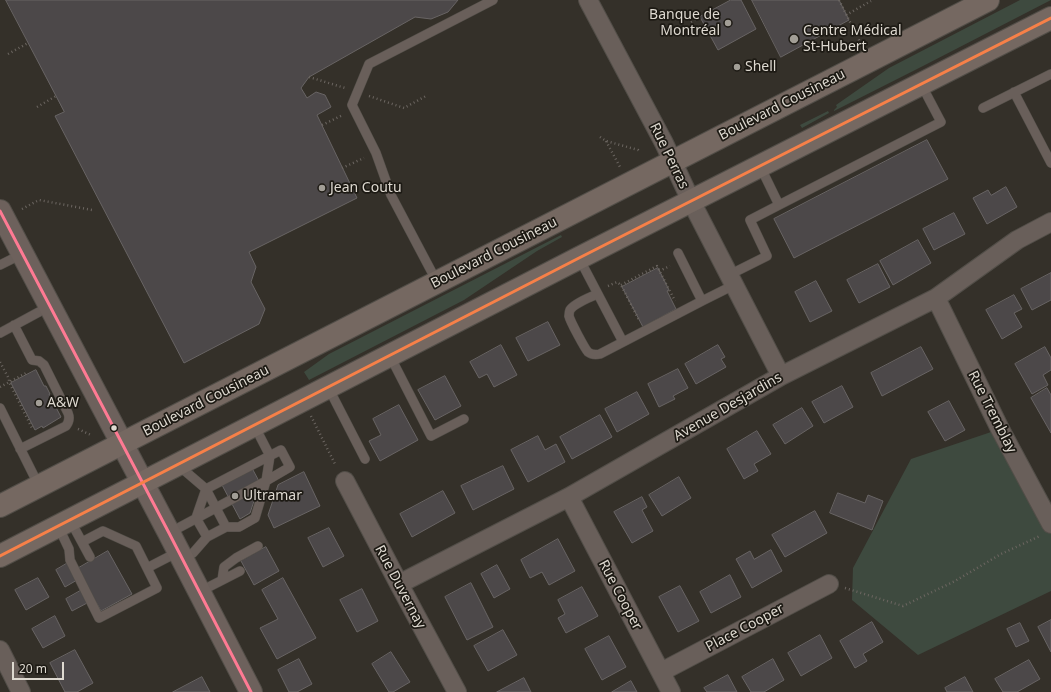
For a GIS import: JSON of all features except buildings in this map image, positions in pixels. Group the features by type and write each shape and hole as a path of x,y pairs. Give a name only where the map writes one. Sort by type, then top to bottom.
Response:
{"main road":[{"name":"Boulevard Cousineau","path":"0,506 988,0"},
{"path":"0,556 1051,18"}],"street":[{"name":"Rue Perras","path":"588,0 673,161 691,201 781,376"},
{"path":"2,215 251,692"},
{"name":"Avenue Desjardins","path":"399,584 569,498 781,376 936,298 1016,240 1051,222"},
{"name":"Rue Tremblay","path":"936,298 1047,529"},
{"name":"Rue Duvernay","path":"340,473 457,692"},
{"name":"Rue Cooper","path":"569,498 671,692"},
{"name":"Place Cooper","path":"661,672 829,584"},
{"path":"0,650 21,692"}],"lane":[{"path":"437,282 391,195 376,153 352,105 369,64 493,0"},
{"path":"983,108 1051,74"},
{"path":"598,294 572,307 569,313 570,319 585,349 590,354 597,355 702,301 767,256 750,220 941,122 921,84"},
{"path":"1014,92 1051,163"},
{"path":"760,166 779,205"},
{"path":"678,253 702,301"},
{"path":"0,265 22,254"},
{"path":"580,258 623,342"},
{"path":"0,333 50,306"},
{"path":"14,325 32,360 39,361 44,365 68,413 69,418 66,426 20,449"},
{"path":"390,356 431,436 464,419"},
{"path":"328,387 365,459"},
{"path":"0,408 39,486"},
{"path":"147,568 193,553 207,537 226,527 239,527 255,518 266,481 270,456 254,425"},
{"path":"169,533 196,518 266,481 290,467 281,450 206,489 196,518 207,537"},
{"path":"177,465 206,489 226,527"},
{"path":"64,523 70,560 99,618 157,588 136,546 104,531 82,542"},
{"path":"64,523 82,542 90,557"},
{"path":"222,580 224,568 236,558 258,546"},
{"path":"199,592 240,571"}],"path":[{"path":"839,0 862,45"},
{"path":"846,15 871,1"},
{"path":"691,22 700,17"},
{"path":"8,54 28,43"},
{"path":"309,78 404,108 426,96"},
{"path":"37,107 56,96"},
{"path":"322,125 354,109"},
{"path":"600,137 606,141 638,150 640,153"},
{"path":"606,141 621,169"},
{"path":"342,168 376,153"},
{"path":"2,215 39,200 92,210"},
{"path":"642,326 621,285 657,266 677,307"},
{"path":"659,271 664,269"},
{"path":"0,362 35,434"},
{"path":"0,387 33,369"},
{"path":"311,415 340,473"},
{"path":"73,427 91,435"},
{"path":"829,584 903,606 955,581 1047,529"}],"green space":[{"path":"1020,0 1051,0 834,111 837,107 836,105 889,68"},
{"path":"828,111 829,113 802,128 800,125"},
{"path":"561,235 562,237 537,251 464,300 309,380 304,372 329,354"},
{"path":"1000,429 1051,524 1051,591 918,655 852,600 853,568 911,459"}],"transit line":[{"path":"0,556 579,258 1051,18"},
{"path":"0,211 251,692"}],"place":[{"name":"Banque de Montréal","path":"728,23"},
{"name":"Centre Médical St-Hubert","path":"794,39"},
{"name":"Shell","path":"737,67"},
{"name":"Jean Coutu","path":"322,188"},
{"name":"A&W","path":"39,403"},
{"name":"Ultramar","path":"235,496"}]}
